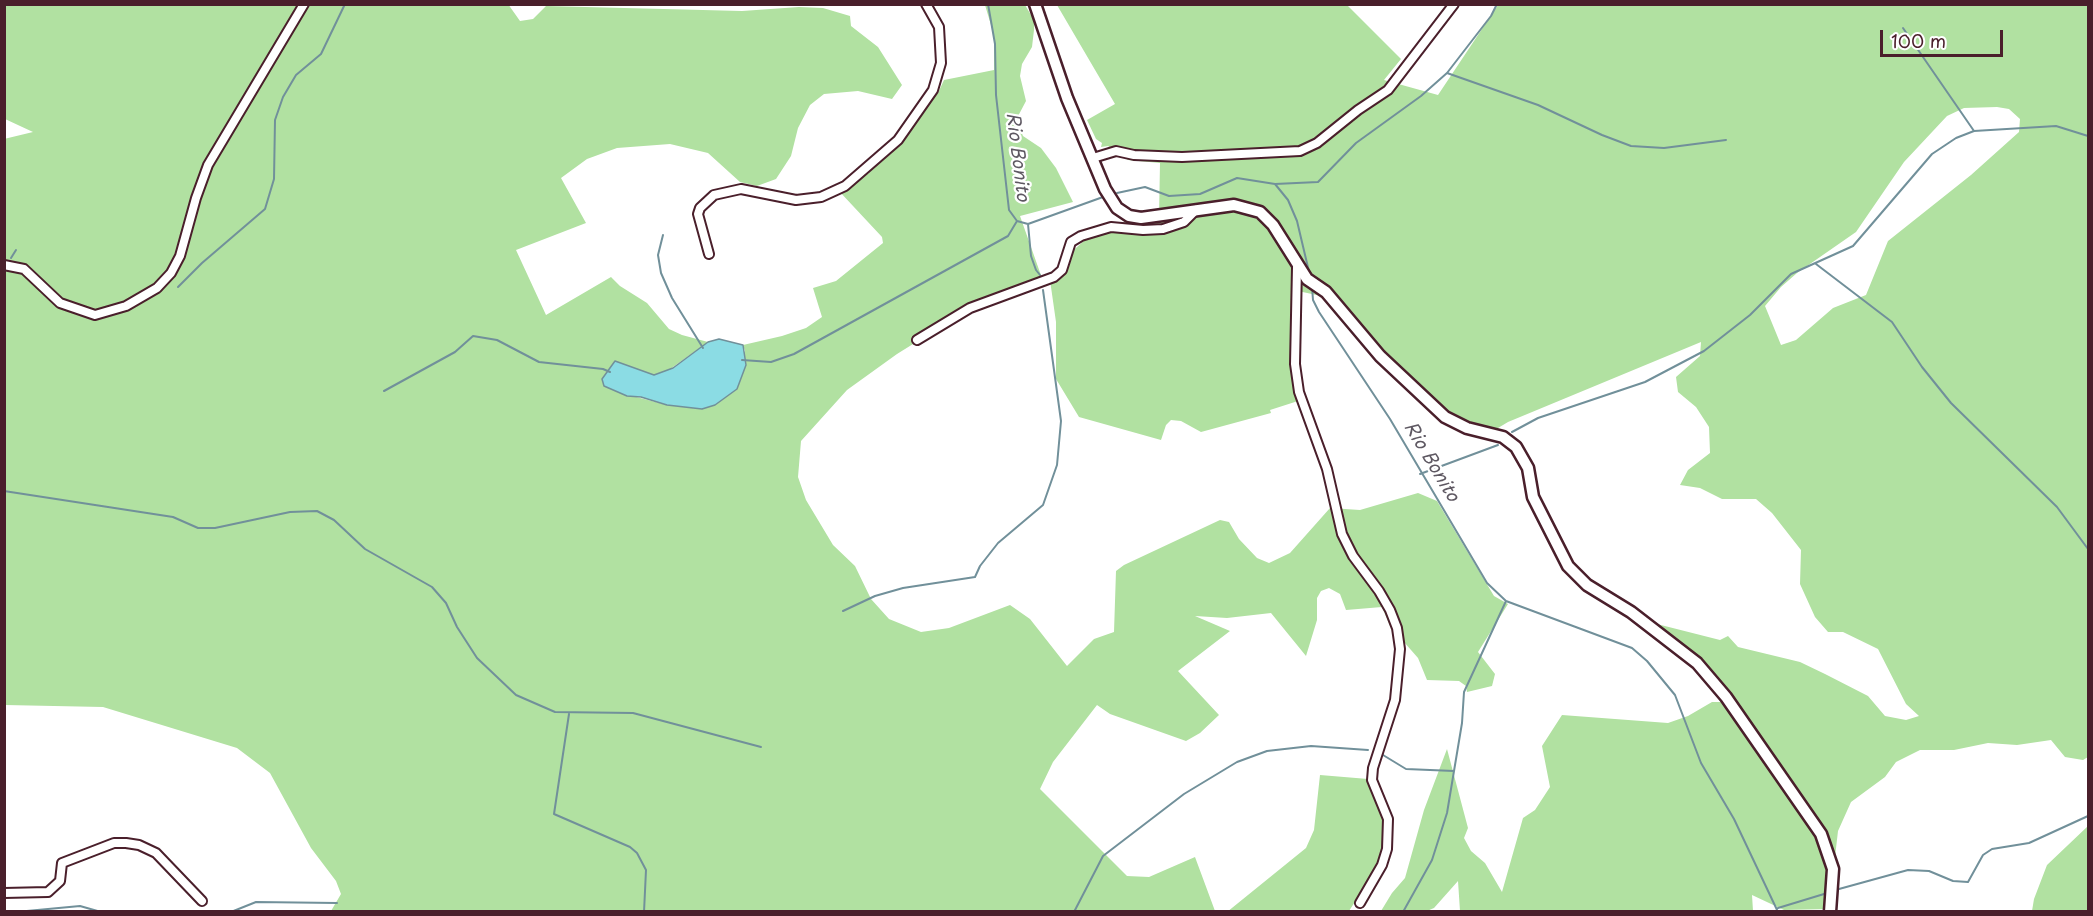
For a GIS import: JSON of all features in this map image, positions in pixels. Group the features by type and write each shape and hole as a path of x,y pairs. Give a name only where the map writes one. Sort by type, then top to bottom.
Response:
{"street":[{"path":"4,265 24,269 60,303 95,315 126,306 157,288 171,273 180,256 208,165 304,4"},
{"path":"709,254 698,214 700,208 714,195 741,189 795,200 821,197 854,180 898,140 926,104 937,80 940,63 939,27 926,4"},
{"path":"1035,4 1067,98 1105,189 1123,213 1141,218 1234,205 1260,212 1273,225 1297,267 1310,281 1326,292 1380,356 1445,417 1467,428 1503,437 1516,447 1528,468 1533,497 1542,517 1576,577 1631,612 1698,663 1726,697 1827,846 1833,869 1830,912"},
{"path":"1093,159 1116,151 1141,156 1182,157 1300,152 1388,90 1454,4"},
{"path":"917,340 970,308 1054,277 1062,270 1071,242 1081,236 1111,227 1163,229 1184,222 1196,210"},
{"path":"1297,267 1295,364 1299,392 1327,469 1342,534 1353,556 1390,610 1397,628 1400,649 1395,700 1372,768 1372,780 1388,819 1387,849 1382,864 1360,903"},
{"path":"4,892 48,892 60,881 62,863 114,843 126,843 139,845 156,853 202,901"}],"green space":[{"path":"508,4 520,21 533,19 546,6 742,11 799,7 823,8 850,16 851,26 878,47 902,85 892,99 858,91 824,94 810,105 798,128 791,156 776,179 757,186 740,182 708,153 670,144 617,148 587,159 561,178 586,223 516,250 546,315 611,277 620,286 647,303 669,329 708,342 666,372 654,375 642,373 628,366 625,394 667,405 702,409 745,351 743,345 806,328 822,317 813,288 836,281 883,243 882,237 839,191 862,174 868,174 938,93 944,80 994,70 994,35 985,5 1025,5 1034,20 1034,30 1032,47 1022,64 1020,76 1026,101 1016,120 1023,136 1041,148 1056,168 1073,202 1020,216 1043,281 942,326 897,354 847,390 801,441 798,477 806,500 833,545 855,566 871,599 889,619 921,632 949,628 1010,605 1030,619 1067,666 1094,639 1114,632 1116,571 1124,565 1220,520 1229,522 1239,539 1257,558 1269,563 1290,553 1330,508 1360,510 1418,493 1437,501 1494,596 1508,604 1478,652 1495,674 1492,686 1467,692 1466,686 1459,681 1427,680 1418,658 1390,626 1382,607 1346,610 1340,594 1329,588 1321,591 1317,598 1317,620 1306,656 1271,613 1227,618 1195,616 1230,631 1178,671 1219,715 1200,733 1186,741 1110,714 1097,705 1053,762 1040,789 1127,876 1149,877 1195,857 1215,911 331,911 341,894 336,881 311,848 270,773 237,748 103,707 5,705 4,139 33,132 5,119 5,5"},
{"path":"1057,5 1347,5 1401,59 1384,80 1438,95 1498,5 2088,5 2088,757 2083,760 2065,757 2051,740 2017,745 1988,743 1954,750 1920,750 1896,762 1885,777 1851,802 1838,831 1829,909 1784,910 1752,895 1753,911 1460,911 1458,881 1434,908 1427,911 1381,911 1405,878 1424,810 1447,749 1468,828 1464,838 1471,851 1485,863 1502,892 1523,818 1535,810 1550,787 1542,746 1562,715 1668,723 1688,716 1712,702 1723,702 1713,682 1653,623 1720,640 1728,636 1738,647 1800,662 1825,674 1868,696 1885,716 1906,720 1919,716 1906,704 1878,649 1843,632 1828,632 1815,617 1800,584 1801,550 1772,513 1756,499 1722,499 1700,488 1680,485 1688,470 1710,453 1709,427 1696,407 1678,392 1676,377 1700,356 1701,342 1508,422 1493,431 1453,419 1352,329 1321,296 1298,291 1294,360 1298,401 1270,410 1271,413 1201,432 1181,421 1171,420 1166,425 1161,440 1079,417 1056,379 1056,322 1050,280 1067,256 1095,231 1110,224 1159,218 1160,163 1128,160 1108,146 1101,147 1102,143 1096,139 1087,120 1115,104","holes":["1964,108 2009,109 2020,119 2019,132 1971,175 1888,241 1866,295 1833,308 1796,340 1781,345 1765,306 1781,287 1797,273 1856,232 1904,162 1947,116"]},
{"path":"1320,775 1368,779 1392,825 1391,835 1377,868 1349,911 1227,912 1306,848 1314,830"},
{"path":"2088,826 2088,911 2032,911 2034,899 2047,865"}],"water":[{"path":"719,339 743,345 746,365 737,389 715,405 702,409 667,405 641,397 627,396 604,386 602,379 615,361 654,375 673,368 708,342"}],"waterway":[{"path":"178,287 202,263 265,209 274,179 275,120 283,97 296,75 321,54 345,4"},
{"name":"Rio Bonito","path":"988,4 995,44 996,95 1009,210 1017,221 1028,224 1103,197"},
{"path":"1117,193 1145,187 1169,196 1200,194 1237,178 1275,184 1318,182 1356,143 1421,96 1447,73 1491,16 1497,4"},
{"path":"1903,28 1974,131"},
{"path":"1447,73 1538,105 1631,146 1664,148 1726,140"},
{"path":"1512,432 1538,418 1645,382 1704,351 1750,315 1791,274 1853,246 1932,154 1956,138 1974,131 2056,126 2088,136"},
{"name":"Rio Bonito","path":"1275,184 1288,200 1297,221 1310,276"},
{"path":"742,360 771,362 794,354 1008,236 1017,221"},
{"path":"1028,224 1031,256 1040,275"},
{"path":"663,235 658,255 661,273 672,298 703,348"},
{"path":"11,258 16,250"},
{"path":"1816,264 1892,322 1922,367 1951,403 2057,507 2088,549"},
{"path":"1312,287 1313,300 1319,312 1390,419 1487,583 1506,601 1632,648 1647,661 1675,695 1701,763 1734,819 1778,912"},
{"path":"843,611 875,596 903,588 975,577 980,566 998,543 1043,505 1057,465 1061,421 1043,290"},
{"path":"384,391 455,352 473,336 497,340 539,362 603,369 610,372"},
{"path":"1420,474 1498,445"},
{"path":"4,491 173,517 198,528 215,528 290,512 317,511 334,520 365,549 432,587 446,603 457,627 477,658 516,695 555,712 633,713 761,747"},
{"name":"Rio Bonito","path":"1403,912 1432,860 1447,813 1462,723 1464,692 1506,601"},
{"path":"569,714 554,814 630,847 637,853 646,870 644,912"},
{"path":"1074,912 1103,856 1184,794 1237,762 1267,751 1311,746 1368,750"},
{"path":"1383,755 1406,769 1454,771"},
{"path":"1839,889 1908,870 1929,871 1953,881 1968,882 1983,855 1992,849 2029,843 2088,816"},
{"path":"1778,908 1824,894"},
{"path":"231,912 256,902 337,903"},
{"path":"16,912 80,906 101,912"}]}
